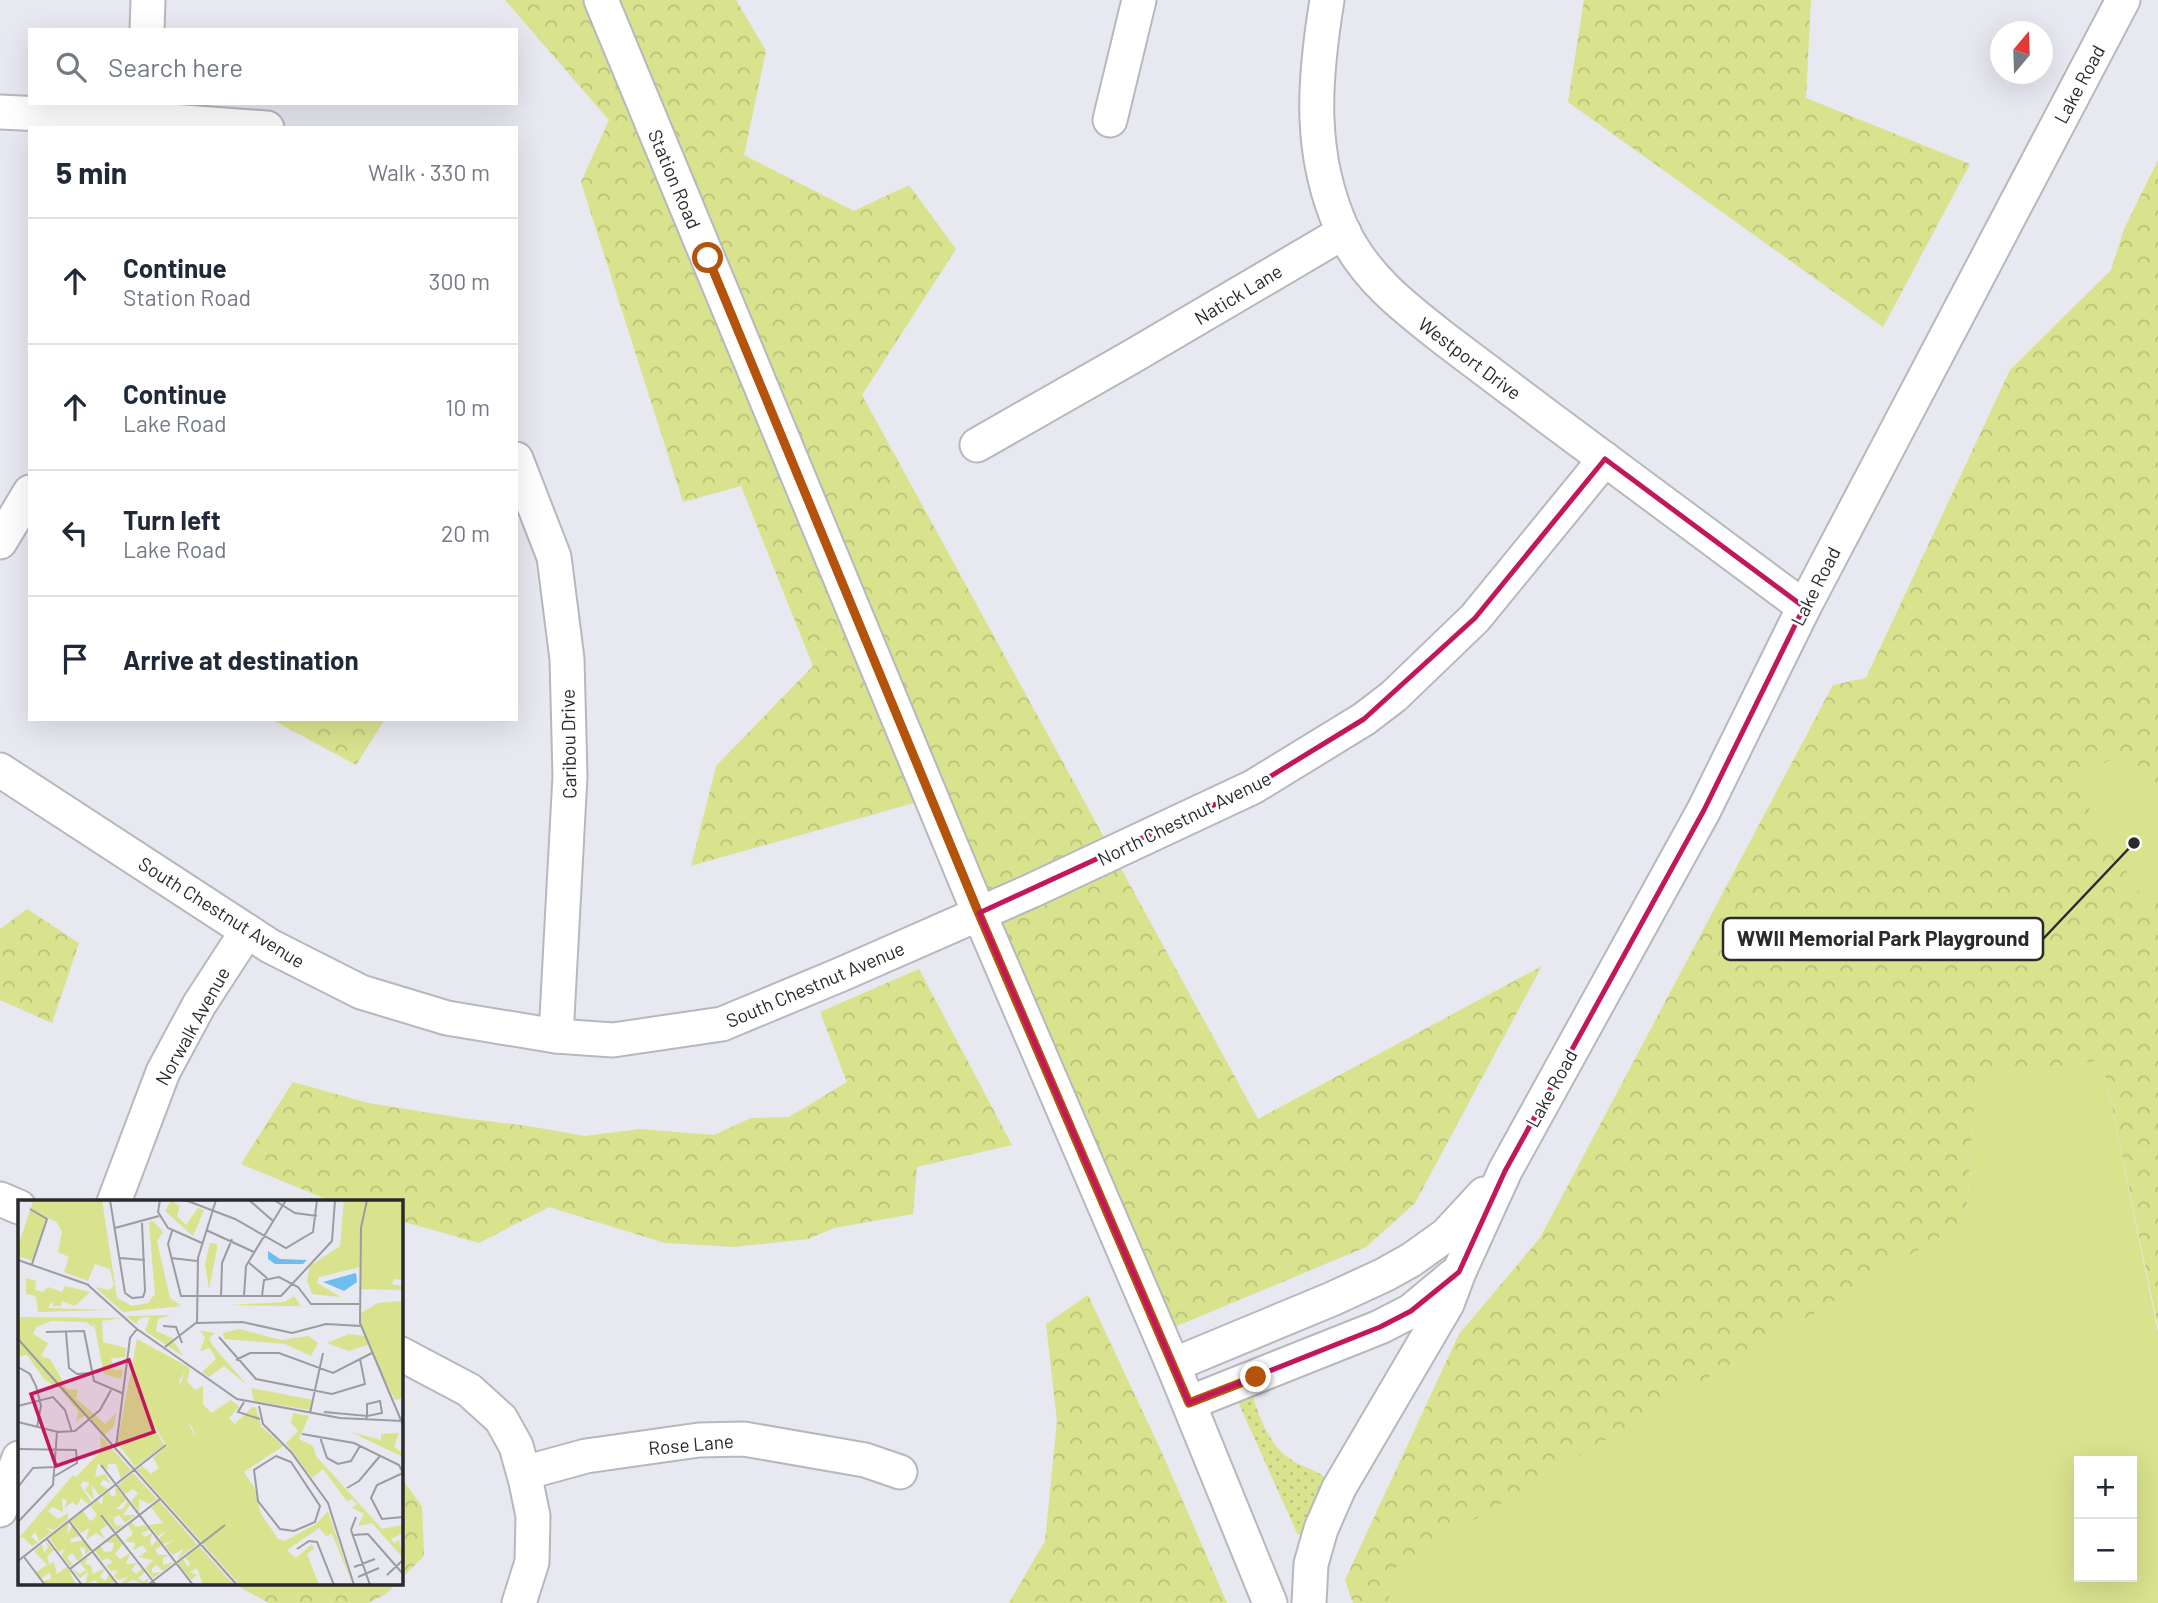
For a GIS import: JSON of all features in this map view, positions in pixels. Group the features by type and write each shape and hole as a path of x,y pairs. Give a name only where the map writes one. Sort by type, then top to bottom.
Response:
{"street":[{"path":"146,28 148,0"},
{"name":"Station Road","path":"601,0 979,914 1173,1365"},
{"path":"1110,120 1139,0"},
{"name":"Lake Road","path":"1189,1403 1380,1327 1410,1311 1459,1272 1505,1171 1704,810 1804,607 2123,0"},
{"name":"Westport Drive","path":"1320,1 1316,111 1326,188 1343,232 1366,268 1393,298 1804,607"},
{"path":"0,112 143,117 244,126"},
{"name":"Natick Lane","path":"977,444 1343,232"},
{"name":"North Chestnut Avenue","path":"979,914 1253,787 1364,719 1394,696 1475,618 1605,459"},
{"name":"Caribou Drive","path":"518,464 554,557 567,659 570,776 556,1036"},
{"path":"0,542 28,495"},
{"name":"South Chestnut Avenue","path":"0,770 247,931 278,950 361,992 447,1018 556,1036 612,1040 722,1024 979,914"},
{"name":"Norwalk Avenue","path":"115,1200 163,1072 199,1005 247,931"},
{"name":"Lake Road","path":"1173,1365 1332,1299 1411,1260 1446,1235 1505,1171"},
{"path":"0,1199 18,1207"},
{"path":"1308,1603 1311,1564 1321,1529 1339,1488 1447,1304 1459,1272"},
{"path":"402,1355 469,1390 501,1419 516,1446 533,1516 532,1562 519,1603"},
{"path":"1173,1365 1270,1603"},
{"name":"Rose Lane","path":"524,1474 586,1456 699,1440 744,1439 865,1460 900,1472"},
{"path":"0,1510 18,1461"}],"highlighted area":[{"path":"1605,459 1804,607 1704,810 1505,1171 1459,1272 1411,1311 1380,1327 1189,1403 979,913 1253,787 1364,719 1475,618"}],"green space":[{"path":"505,0 736,0 766,51 744,155 854,211 909,185 956,249 862,395 1258,1119 1542,966 1415,1203 1366,1247 1158,1334 928,799 691,866 716,766 813,666 741,486 683,502 581,182 609,120"},
{"path":"1584,0 1811,0 1806,98 1970,164 1883,327 1568,102"},
{"path":"2158,160 2158,1327 2102,1060 1976,1080 1966,1221 1386,1574 1390,1603 1353,1603 1345,1580 1459,1334 1540,1238 1833,685 1866,678 2010,370 2111,270 2124,229"},
{"path":"275,721 384,721 356,765"},
{"path":"2129,750 2158,796 2158,890 2143,899 2072,780"},
{"path":"27,909 79,943 52,1023 0,1000 0,929"},
{"path":"919,969 1012,1145 917,1167 913,1214 834,1228 808,1239 734,1247 665,1243 549,1207 479,1243 402,1221 402,1200 328,1200 241,1164 293,1082 368,1103 585,1136 640,1129 714,1135 751,1118 789,1117 847,1082 820,1012"},
{"path":"2102,1060 2158,1332 2158,1603 1390,1603 1385,1574 1966,1221 1976,1080"},
{"path":"1088,1295 1163,1455 1227,1603 1009,1603 1045,1541 1057,1421 1046,1324"},
{"path":"1252,1394 1262,1422 1278,1448 1293,1461 1327,1480 1313,1505 1302,1534 1297,1533 1239,1404 1239,1400"},
{"path":"402,1478 422,1507 424,1556 402,1578"},
{"path":"238,1586 394,1586 386,1594 368,1603 269,1603"}],"place":[{"name":"WWII Memorial Park Playground","path":"2134,843"}],"route":[{"path":"708,258 979,914 1189,1403 1256,1377"}]}
